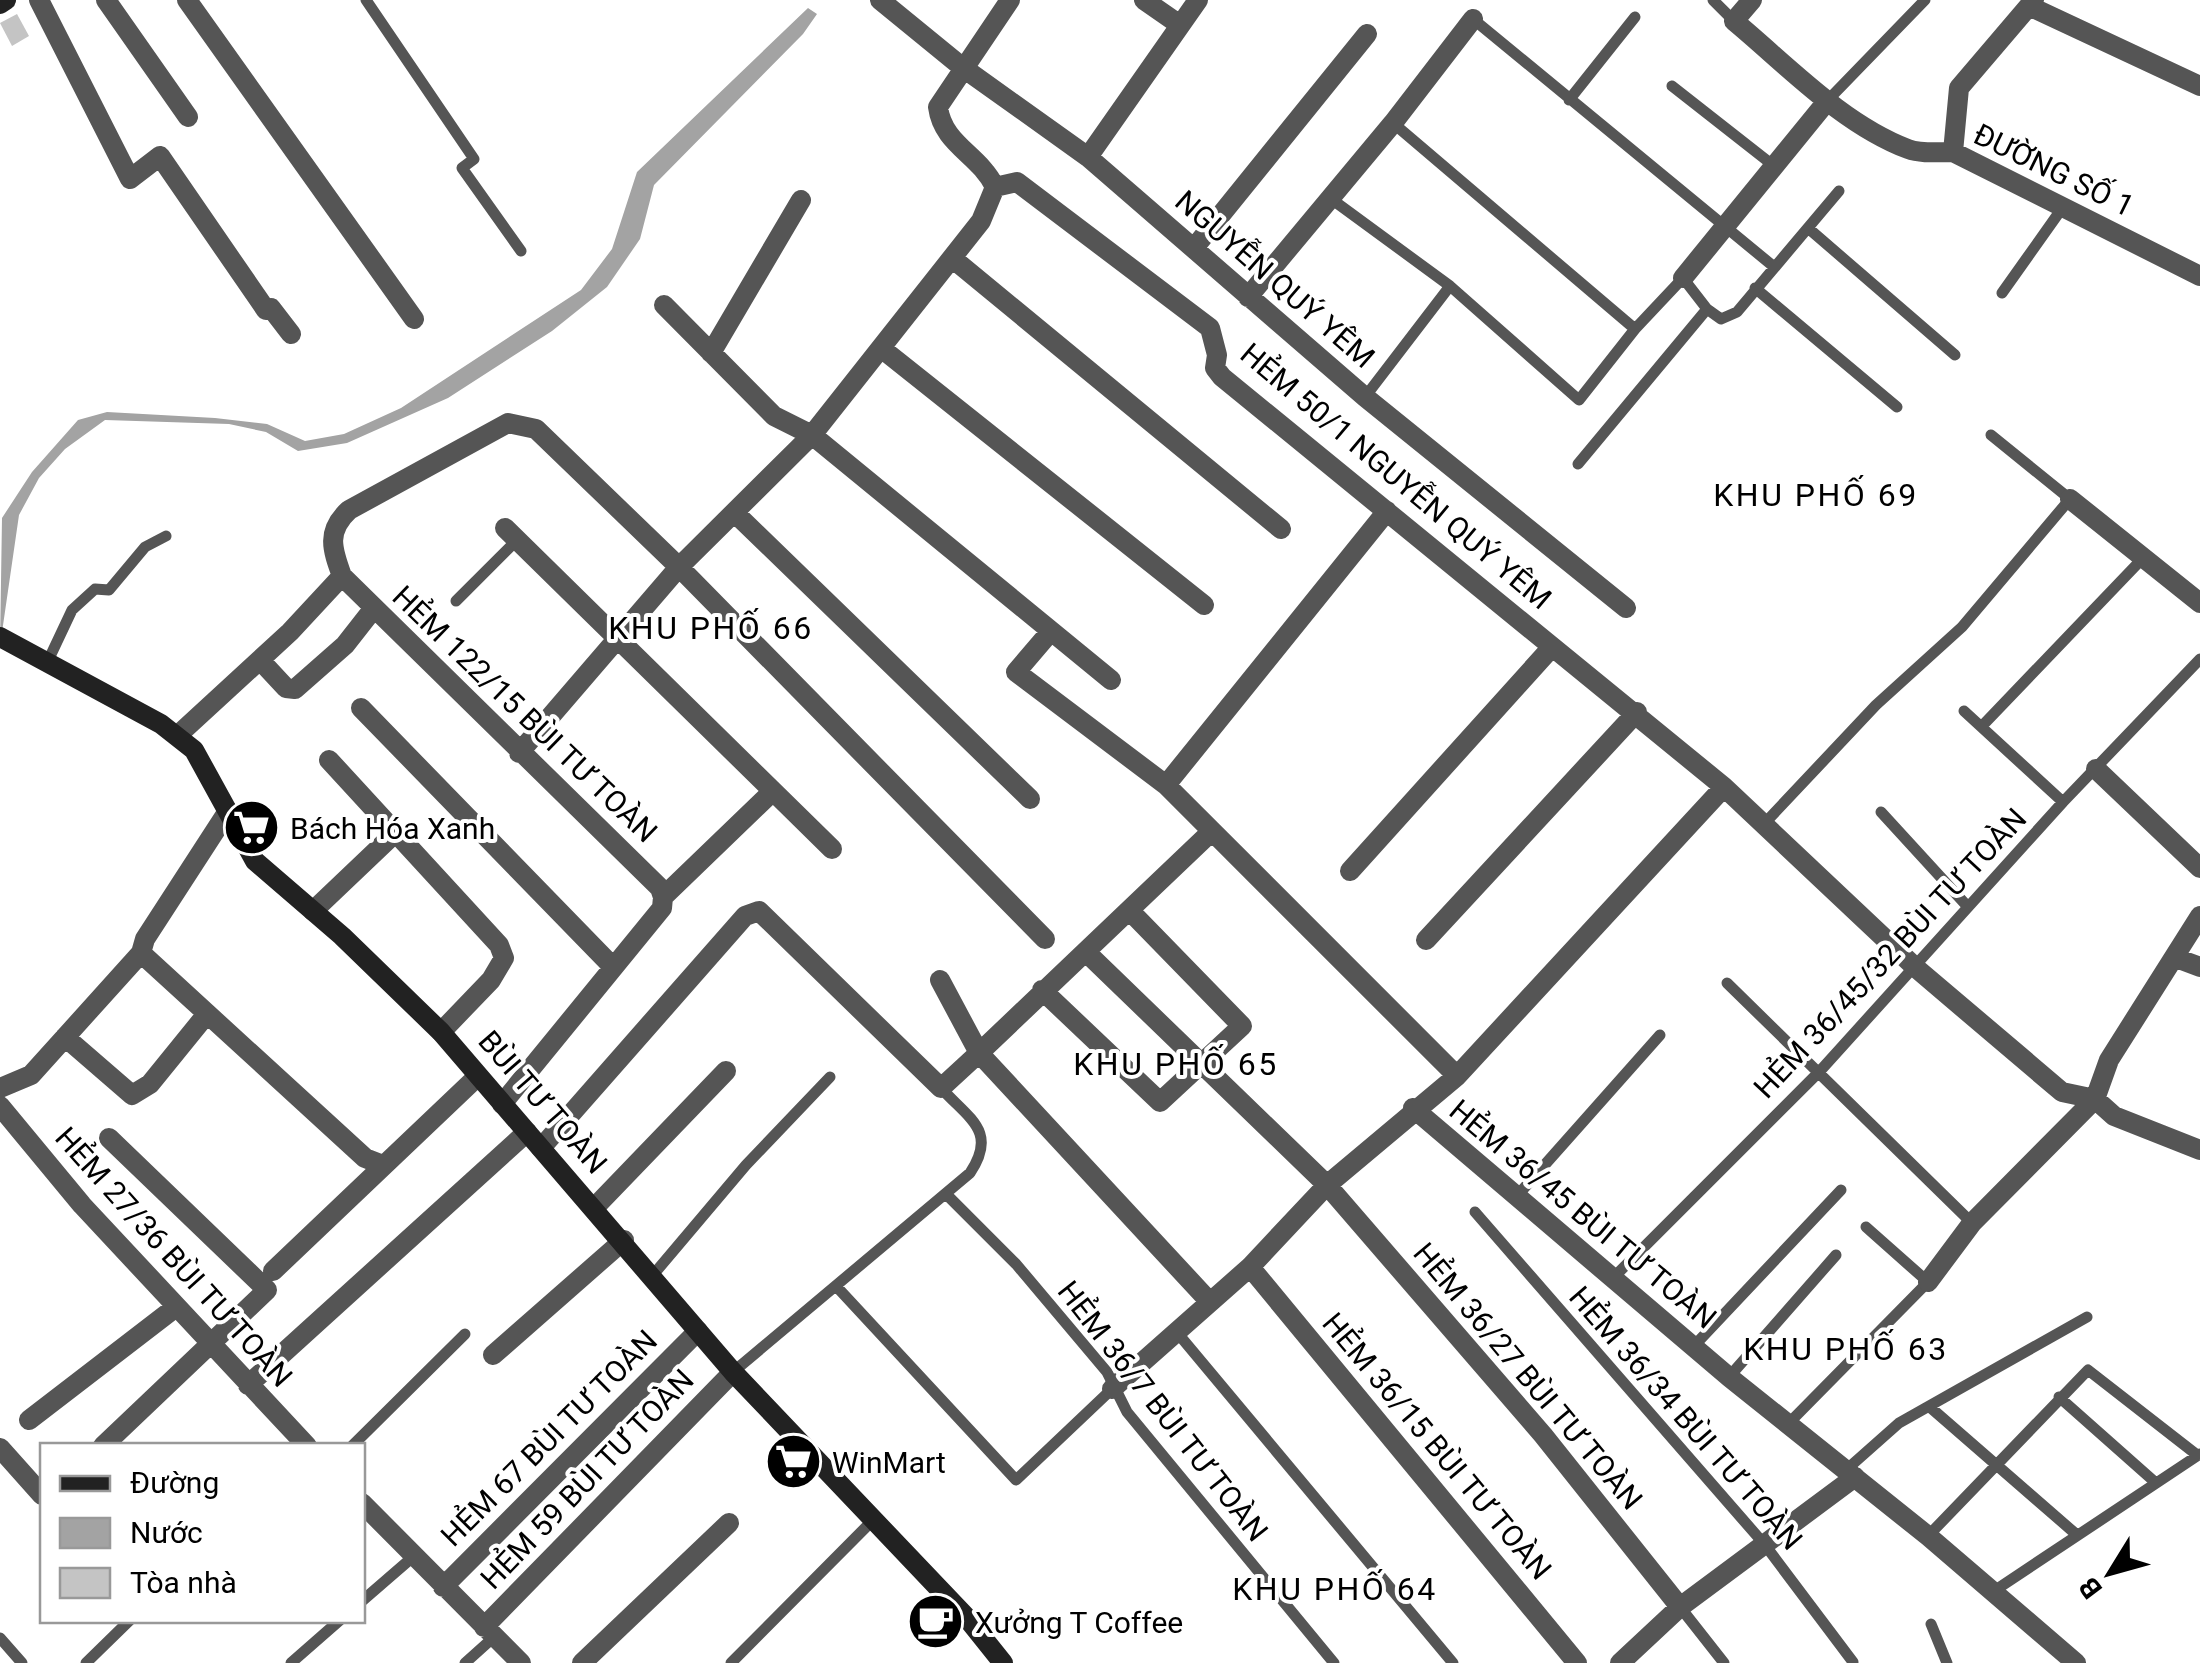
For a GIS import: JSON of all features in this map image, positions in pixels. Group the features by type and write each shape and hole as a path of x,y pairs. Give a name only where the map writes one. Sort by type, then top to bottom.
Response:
{"street":[{"path":"39,0 130,180 160,156 266,310 271,308 291,334"},
{"path":"106,0 188,116"},
{"path":"187,0 414,319"},
{"name":"NGUYỄN QUÝ YÊM","path":"880,0 962,68 1088,158 1365,396 1626,608"},
{"path":"520,753 679,567 812,435 990,207 995,188 986,170 941,128 938,106 1010,0"},
{"path":"1144,0 1180,26"},
{"path":"1088,158 1198,0"},
{"path":"1734,20 1752,0"},
{"path":"1954,152 1959,88 2032,3 2200,86"},
{"path":"1248,297 1393,124 1472,19"},
{"name":"ĐƯỜNG SỐ 1","path":"1734,20 1828,100 1878,135 1912,150 1954,152 2200,276"},
{"path":"1194,248 1367,34"},
{"path":"1683,278 1828,100"},
{"name":"HẺM 50/1 NGUYỄN QUÝ YÊM","path":"995,188 1017,182 1210,328 1217,354 1214,368 1222,377 1724,786 1916,968 2062,1092 2095,1099 2114,1116 2200,1150"},
{"path":"711,353 801,200"},
{"path":"952,258 1281,529"},
{"path":"664,306 774,416 812,435 1111,680"},
{"path":"881,348 1204,605"},
{"path":"178,735 260,660 342,576 331,538 336,522 349,510 508,423 525,424 536,429 679,567 1045,939"},
{"path":"2070,499 2200,603"},
{"path":"1166,786 1387,511"},
{"path":"735,513 1030,799"},
{"path":"511,534 832,849"},
{"name":"HẺM 122/15 BÙI TƯ TOÀN","path":"342,576 660,888 662,897"},
{"path":"260,660 286,688 295,689 345,644 374,608"},
{"path":"1051,630 1016,672 1166,786 1456,1076"},
{"name":"BÙI TƯ TOÀN","path":"0,637 178,735 208,768 255,861 440,1032 624,1240 734,1372 967,1618 1003,1663"},
{"path":"1350,870 1552,647"},
{"path":"361,708 614,967"},
{"path":"1426,940 1637,712"},
{"path":"329,760 499,946 504,958 499,969 440,1032"},
{"path":"2096,769 2200,868"},
{"path":"1112,1389 1250,1268 1327,1185 1456,1076 1724,786"},
{"path":"502,1104 662,908 662,897 773,791"},
{"path":"0,1088 31,1076 141,953 151,929 228,811"},
{"path":"313,911 396,832"},
{"path":"248,1385 534,1140 745,916 758,911 941,1088 1212,832"},
{"path":"1042,990 1160,1102 1242,1026 1130,911"},
{"path":"1928,1282 1972,1223 2095,1099 2108,1060 2200,916"},
{"path":"141,953 365,1158 384,1165"},
{"name":"HẺM 36/27 BÙI TƯ TOÀN","path":"1087,953 1327,1185 1543,1435 1680,1607"},
{"path":"2176,958 2200,967"},
{"path":"940,980 979,1053 1208,1301"},
{"path":"65,1038 132,1094 150,1084 206,1014"},
{"path":"596,1208 726,1071"},
{"path":"273,1270 478,1076"},
{"name":"HẺM 27/36 BÙI TƯ TOÀN","path":"0,1106 82,1205 304,1443"},
{"name":"HẺM 36/45 BÙI TƯ TOÀN","path":"1414,1108 1693,1347 1928,1536 2076,1663"},
{"path":"107,1443 267,1290 109,1138"},
{"path":"494,1355 624,1240"},
{"name":"HẺM 36/15 BÙI TƯ TOÀN","path":"1250,1268 1577,1663"},
{"path":"29,1420 176,1307"},
{"name":"HẺM 67 BÙI TƯ TOÀN","path":"443,1586 698,1331"},
{"name":"HẺM 59 BÙI TƯ TOÀN","path":"489,1632 734,1372"},
{"path":"0,1448 40,1493"},
{"path":"1620,1663 1680,1607 1765,1545 1850,1474"},
{"path":"365,1506 521,1663"},
{"path":"582,1663 729,1523"}],"lane":[{"path":"366,0 474,158 462,168 520,251"},
{"path":"1714,0 1734,20"},
{"path":"1828,100 1925,0"},
{"path":"1569,100 1635,17"},
{"path":"1472,19 1773,266"},
{"path":"1672,86 1774,166"},
{"path":"1393,124 1635,329"},
{"path":"1330,198 1450,286 1579,400 1635,329 1683,278 1707,309 1721,319 1737,312 1840,191"},
{"path":"2002,293 2063,207"},
{"path":"1808,228 1954,355"},
{"path":"1365,396 1450,286"},
{"path":"1755,288 1897,406"},
{"path":"1578,464 1707,309"},
{"path":"1763,824 1876,704 1962,627 2070,499 1991,435"},
{"path":"456,601 511,534"},
{"path":"42,661 72,610 95,589 109,590 145,547 166,536"},
{"path":"1983,725 2143,558"},
{"name":"HẺM 36/45/32 BÙI TƯ TOÀN","path":"1613,1278 1820,1072 2062,802 2200,659"},
{"path":"1964,710 2062,802"},
{"path":"1880,812 1968,907"},
{"path":"1727,983 1972,1223"},
{"path":"1517,1196 1660,1035"},
{"path":"654,1276 746,1165 830,1077"},
{"path":"734,1372 970,1173 984,1144 981,1132 941,1088"},
{"path":"1693,1347 1841,1190"},
{"name":"HẺM 36/7 BÙI TƯ TOÀN","path":"947,1195 1016,1264 1107,1372 1112,1389 1263,1581 1334,1663"},
{"name":"HẺM 36/34 BÙI TƯ TOÀN","path":"1475,1212 1765,1545 1854,1662"},
{"path":"1788,1424 1928,1282 1866,1226"},
{"path":"1729,1377 1836,1255"},
{"path":"836,1286 1016,1480 1112,1389"},
{"path":"1850,1474 1899,1423 2087,1316"},
{"path":"1175,1330 1454,1663"},
{"path":"355,1443 465,1334"},
{"path":"1928,1536 2088,1370 2199,1454 1994,1591"},
{"path":"2059,1398 2156,1483"},
{"path":"1931,1408 2077,1536"},
{"path":"731,1663 872,1521"},
{"path":"365,1598 414,1556"},
{"path":"1680,1607 1724,1663"},
{"path":"86,1663 127,1623"},
{"path":"291,1663 337,1623"},
{"path":"1931,1624 1948,1663"},
{"path":"465,1663 489,1632"},
{"path":"0,1638 22,1663"}],"water":[{"path":"808,8 817,14 803,34 654,185 640,239 607,287 552,331 448,398 347,443 298,451 266,432 229,424 105,420 65,449 39,478 19,515 0,646 2,518 32,472 78,420 107,412 215,418 267,424 305,441 344,434 401,408 581,290 612,249 637,172"}],"building":[{"path":"17,14 29,36 12,46 0,23"}],"place":[{"name":"Bách Hóa Xanh","path":"251,828"},
{"name":"WinMart","path":"793,1462"},
{"name":"Xưởng T Coffee","path":"936,1622"}],"district":[{"name":"KHU PHỐ 69","path":"1816,495"},
{"name":"KHU PHỐ 66","path":"711,628"},
{"name":"KHU PHỐ 65","path":"1176,1064"},
{"name":"KHU PHỐ 63","path":"1846,1349"},
{"name":"KHU PHỐ 64","path":"1335,1589"}]}
